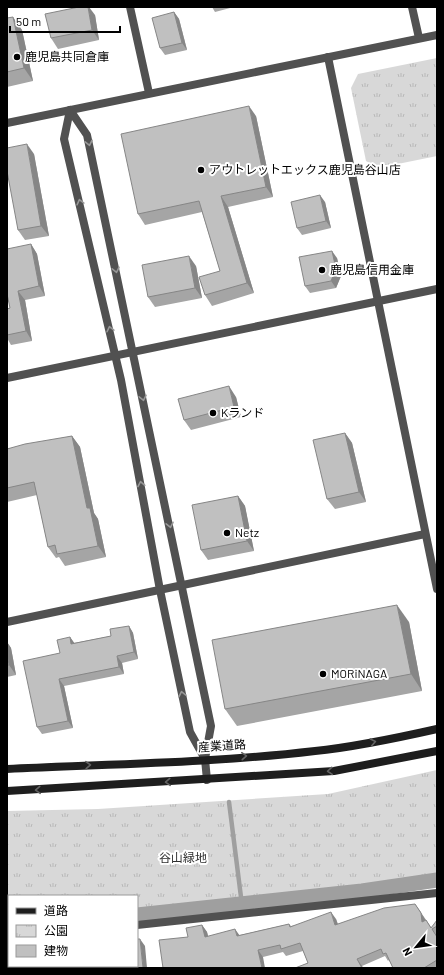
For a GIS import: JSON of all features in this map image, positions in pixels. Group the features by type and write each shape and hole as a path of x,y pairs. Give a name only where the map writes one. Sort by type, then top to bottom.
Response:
{"main road":[{"name":"産業道路","path":"7,769 205,759 315,751 371,743 437,729"},
{"path":"7,791 207,780 334,771 437,751"}],"street":[{"path":"130,7 149,93"},
{"path":"412,7 419,38"},
{"path":"7,123 437,35"},
{"path":"328,58 437,589"},
{"path":"70,110 87,135 183,585 211,726 205,759 207,780"},
{"path":"70,110 64,139 116,356 160,590 190,732 205,759"},
{"path":"7,378 437,289"},
{"path":"7,622 425,534"},
{"path":"138,925 437,893"}],"green space":[{"path":"437,58 437,156 378,168 366,161 351,88 358,74"},
{"name":"谷山緑地","path":"437,770 437,883 362,895 138,918 138,895 8,895 7,925 7,811 98,809 328,794"}],"building":[{"path":"79,7 88,7 92,30 51,38 45,14"},
{"path":"174,12 182,43 160,48 152,18"},
{"path":"13,17 24,68 7,72 7,18"},
{"name":"アウトレットエックス鹿児島谷山店","path":"249,106 266,187 221,196 247,283 205,295 199,277 220,271 199,201 138,214 121,134"},
{"path":"27,144 41,226 18,230 7,171 7,148"},
{"path":"320,195 326,221 297,228 291,202"},
{"path":"31,244 39,286 18,291 26,331 7,335 7,309 10,308 7,294 7,249"},
{"name":"鹿児島信用金庫","path":"332,251 336,269 331,281 305,286 299,257"},
{"path":"189,256 195,288 148,297 142,265"},
{"path":"229,386 234,407 184,420 178,399"},
{"path":"345,433 359,492 327,499 313,440"},
{"path":"72,436 87,508 90,508 98,546 57,554 55,545 48,547 34,482 7,488 7,449 25,444"},
{"name":"Netz","path":"238,496 247,541 201,550 192,505"},
{"name":"MORiNAGA","path":"397,605 411,674 225,709 212,640"},
{"path":"129,626 134,652 117,656 119,667 59,679 68,721 37,727 23,661 60,653 57,640 70,637 71,644 111,636 110,629"},
{"path":"7,653 9,665 7,665"},
{"path":"415,904 421,913 422,922 426,920 431,928 437,920 437,926 432,929 437,937 437,960 424,968 393,968 386,953 383,954 381,949 357,959 362,968 295,968 308,963 300,943 281,949 280,945 258,950 262,968 163,968 159,940 188,937 186,928 202,925 205,937 235,929 237,936 289,924 290,927 331,912 335,925 384,908"},
{"path":"138,939 140,939 143,968 129,968 138,967"},
{"path":"20,967 67,967 67,968"}],"waterway":[{"path":"229,802 242,905"},
{"path":"138,915 362,891 437,880"}],"place":[{"name":"鹿児島共同倉庫","path":"17,57"},
{"name":"アウトレットエックス鹿児島谷山店","path":"201,170"},
{"name":"鹿児島信用金庫","path":"322,270"},
{"name":"Kランド","path":"213,413"},
{"name":"Netz","path":"227,533"},
{"name":"MORiNAGA","path":"323,674"}]}
